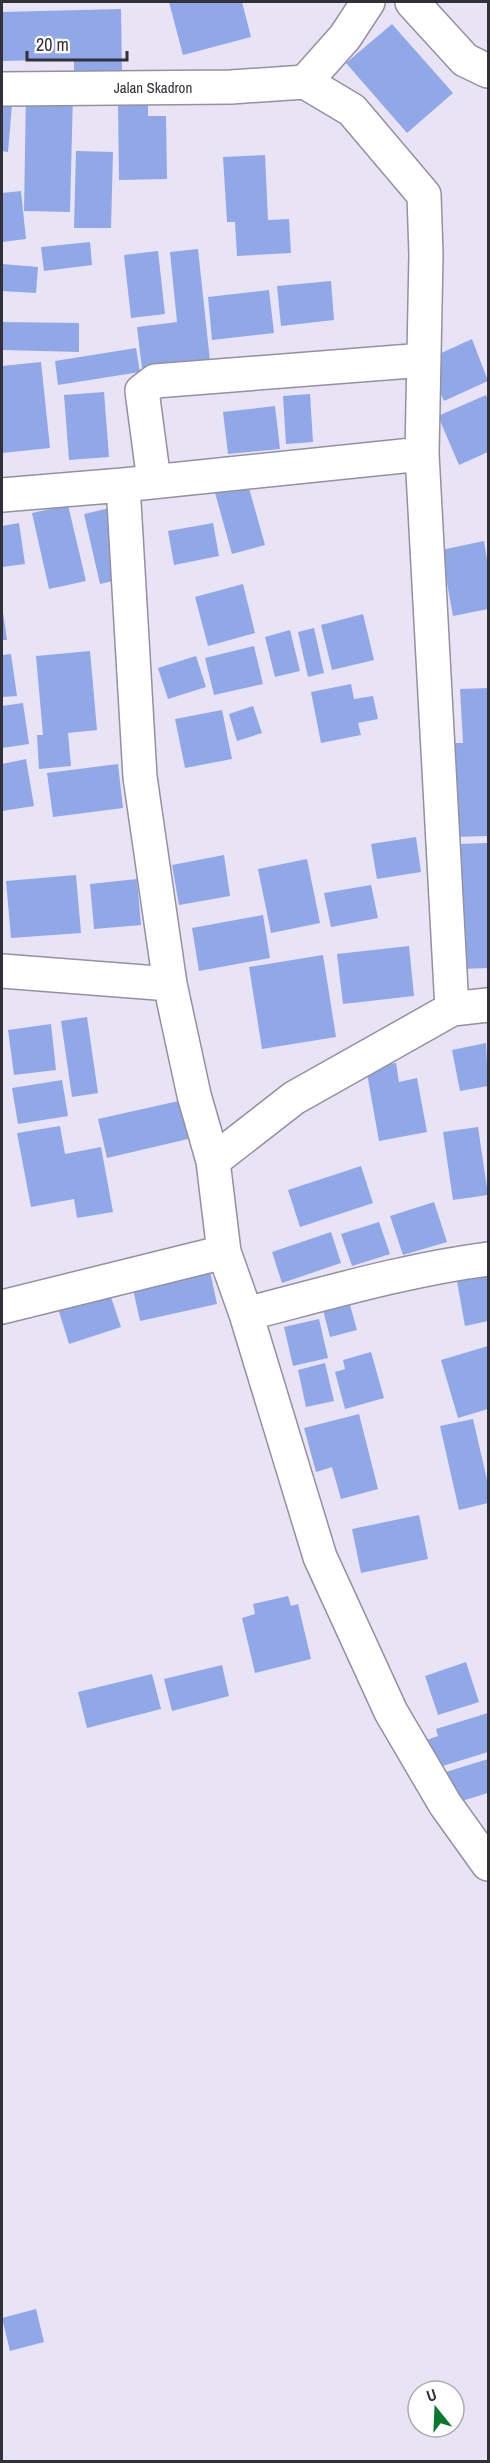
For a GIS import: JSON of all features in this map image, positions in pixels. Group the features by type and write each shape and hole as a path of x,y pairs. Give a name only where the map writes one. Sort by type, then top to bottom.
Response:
{"street":[{"path":"368,2 345,37 305,82 352,110 424,195 426,255 422,454 452,1009"},
{"path":"412,2 465,60 489,71"},
{"name":"Jalan Skadron","path":"2,89 231,87 305,82"},
{"path":"424,360 155,381 142,391 139,483 140,777 170,984 194,1095 213,1161 224,1252 246,1314 320,1557 391,1712 445,1804 489,1864"},
{"path":"2,495 422,454"},
{"path":"2,970 170,984"},
{"path":"213,1161 294,1098 452,1009 489,1005"},
{"path":"2,1307 224,1252"},
{"path":"246,1314 343,1289 464,1262 489,1259"}],"building":[{"path":"169,2 242,2 251,37 183,55"},
{"path":"121,9 122,74 74,76 74,59 2,61 2,12"},
{"path":"392,24 453,93 407,133 346,63"},
{"path":"26,92 73,93 70,212 24,211"},
{"path":"2,104 12,105 8,152 2,151"},
{"path":"118,105 148,105 148,116 166,116 167,179 119,180"},
{"path":"76,151 113,152 111,228 74,228"},
{"path":"265,155 268,220 289,219 291,253 237,256 235,222 227,222 223,157"},
{"path":"21,191 26,239 2,242 2,193"},
{"path":"90,242 92,265 44,271 41,247"},
{"path":"198,249 210,361 142,369 137,327 177,322 170,252"},
{"path":"158,251 165,314 131,318 124,255"},
{"path":"2,264 38,267 36,293 2,291"},
{"path":"331,281 334,320 281,326 277,286"},
{"path":"269,290 274,333 212,340 208,297"},
{"path":"2,322 79,323 79,352 2,350"},
{"path":"472,339 488,381 444,401 426,360"},
{"path":"136,348 140,372 58,385 55,361"},
{"path":"41,362 50,448 2,453 2,366"},
{"path":"104,392 109,457 69,460 64,395"},
{"path":"310,394 313,442 286,444 283,396"},
{"path":"486,395 488,400 488,452 459,465 438,416"},
{"path":"275,406 280,449 228,454 223,412"},
{"path":"247,481 265,545 232,554 214,489"},
{"path":"68,505 86,581 49,589 32,513"},
{"path":"110,508 126,578 100,584 84,514"},
{"path":"19,523 25,564 2,567 2,526"},
{"path":"213,523 219,556 174,565 168,531"},
{"path":"484,541 488,566 488,609 453,616 441,550"},
{"path":"243,584 255,633 208,646 195,597"},
{"path":"2,605 7,640 2,640"},
{"path":"363,614 374,660 332,670 321,625"},
{"path":"314,628 324,673 308,677 298,632"},
{"path":"290,630 300,671 275,677 265,637"},
{"path":"254,646 263,684 214,695 205,658"},
{"path":"90,651 97,730 68,733 71,766 39,769 37,735 43,735 36,656"},
{"path":"11,654 17,696 2,697 2,655"},
{"path":"196,656 206,687 168,699 158,668"},
{"path":"351,684 354,699 373,696 378,719 358,723 361,735 321,743 311,692"},
{"path":"488,688 488,836 452,837 439,743 463,743 460,689"},
{"path":"23,703 29,744 2,748 2,706"},
{"path":"253,706 262,733 237,741 229,714"},
{"path":"222,710 232,759 185,768 175,719"},
{"path":"26,759 34,806 2,811 2,764"},
{"path":"118,764 123,808 53,817 47,773"},
{"path":"416,837 421,872 377,879 371,844"},
{"path":"488,843 488,968 459,969 455,844"},
{"path":"224,855 230,896 179,905 172,865"},
{"path":"307,859 320,923 271,933 258,869"},
{"path":"76,875 81,933 11,938 6,881"},
{"path":"137,879 141,925 94,929 90,884"},
{"path":"371,885 378,918 331,927 324,893"},
{"path":"263,915 270,958 199,971 192,928"},
{"path":"409,946 414,996 343,1004 337,954"},
{"path":"323,955 336,1037 262,1049 249,967"},
{"path":"87,1017 98,1093 72,1097 61,1021"},
{"path":"51,1024 56,1070 14,1075 8,1030"},
{"path":"486,1043 488,1086 460,1091 452,1050"},
{"path":"396,1063 399,1082 417,1078 427,1132 379,1141 366,1068"},
{"path":"62,1080 68,1116 18,1124 12,1088"},
{"path":"183,1100 192,1138 107,1158 98,1119"},
{"path":"60,1126 65,1154 101,1147 113,1212 77,1218 74,1199 31,1207 17,1133"},
{"path":"478,1127 488,1195 453,1200 443,1132"},
{"path":"361,1166 373,1203 300,1227 288,1190"},
{"path":"434,1202 447,1242 403,1255 390,1216"},
{"path":"379,1222 390,1254 352,1266 341,1234"},
{"path":"331,1232 341,1263 282,1283 272,1252"},
{"path":"488,1269 488,1321 465,1326 456,1276"},
{"path":"210,1271 217,1304 140,1321 133,1289"},
{"path":"107,1285 121,1327 69,1344 56,1302"},
{"path":"347,1294 357,1330 330,1337 321,1302"},
{"path":"319,1319 328,1358 293,1366 284,1327"},
{"path":"488,1346 488,1409 458,1418 441,1360"},
{"path":"371,1352 384,1398 345,1409 335,1372 345,1369 343,1360"},
{"path":"325,1363 334,1401 306,1407 298,1370"},
{"path":"359,1414 378,1489 341,1499 332,1467 316,1472 304,1428"},
{"path":"473,1419 488,1484 488,1503 459,1510 440,1426"},
{"path":"419,1515 428,1559 361,1573 352,1529"},
{"path":"288,1596 291,1606 298,1604 311,1659 255,1673 242,1618 255,1614 253,1604"},
{"path":"466,1662 479,1702 438,1715 425,1676"},
{"path":"222,1665 229,1696 172,1711 164,1679"},
{"path":"152,1674 161,1709 87,1728 78,1692"},
{"path":"488,1713 488,1752 433,1769 424,1741 438,1736 436,1729"},
{"path":"488,1759 488,1793 455,1803 446,1772"},
{"path":"36,2309 44,2342 10,2351 2,2318"}]}
